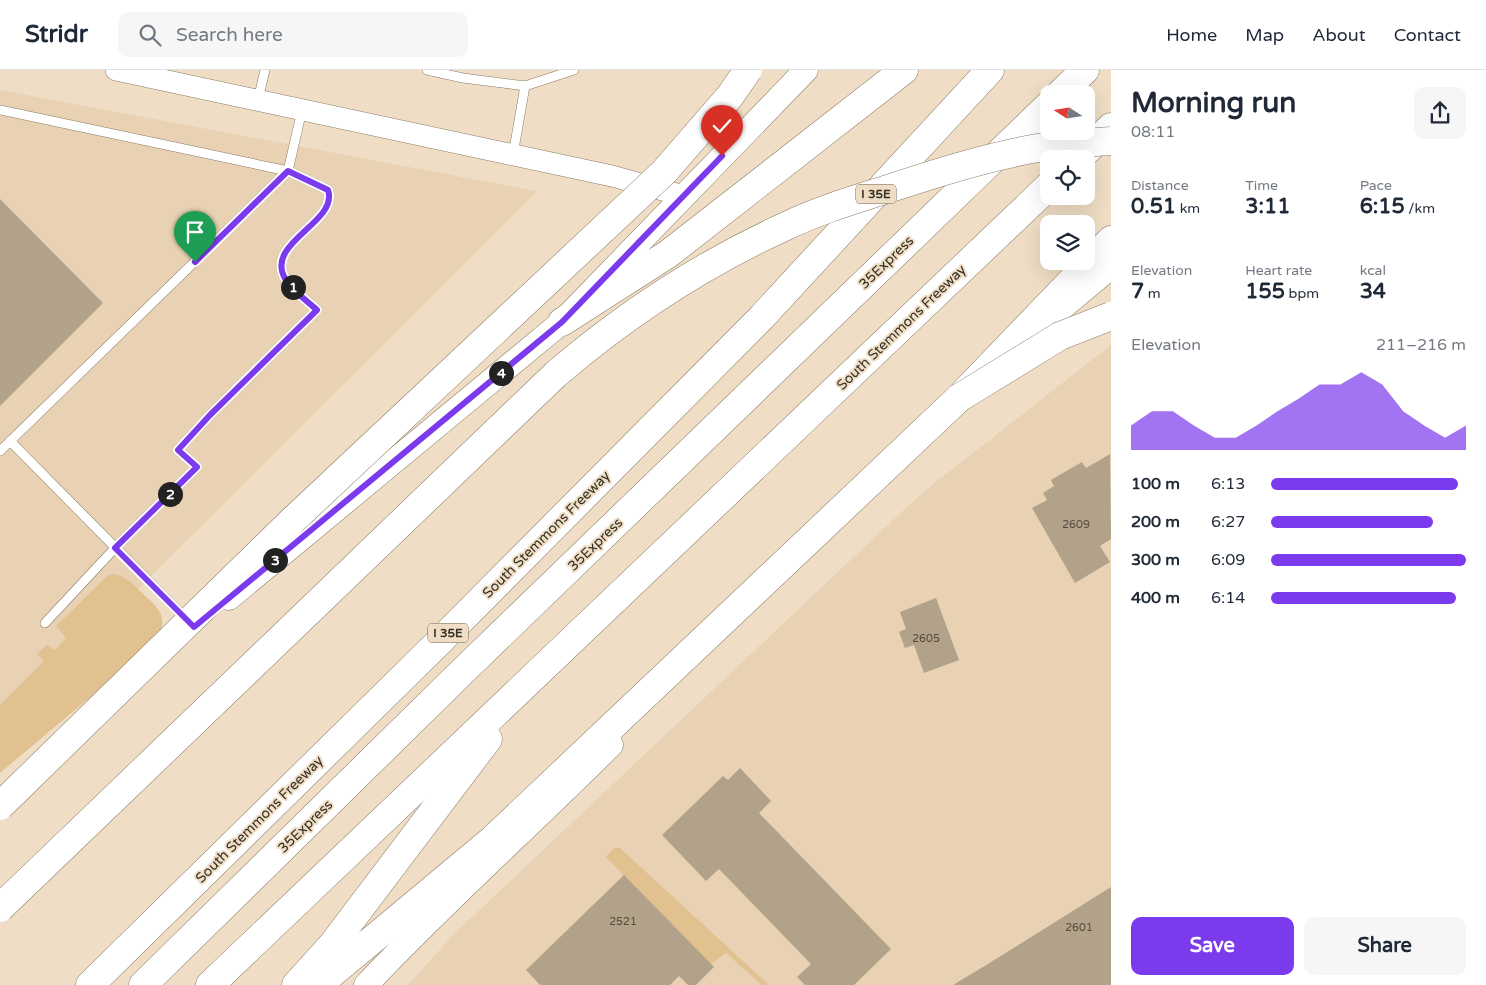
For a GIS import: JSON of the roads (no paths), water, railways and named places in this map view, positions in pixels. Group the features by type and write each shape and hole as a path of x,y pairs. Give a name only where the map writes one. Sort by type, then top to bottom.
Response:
{"highway":[{"path":"0,806 293,520 664,172 730,96 748,70"},
{"path":"562,322 668,254 904,70"},
{"name":"South Stemmons Freeway","path":"90,985 441,640 761,318 990,70"},
{"path":"1069,85 1085,70"},
{"name":"35Express","path":"143,985 494,641 1040,114"},
{"path":"1087,150 1111,127"},
{"path":"0,908 556,374 597,339 693,274 785,226 831,208 951,168 1034,148 1111,141"},
{"name":"South Stemmons Freeway","path":"210,985 1040,195"},
{"path":"318,985 492,840 959,398 1111,240"},
{"path":"959,398 1060,336 1111,316"},
{"path":"296,985 333,944 535,675"}],"main road":[{"path":"0,786 562,322 806,70"},
{"path":"366,985 407,942 543,813 989,368 1111,267"}],"street":[{"path":"116,70 612,176 684,196"}],"lane":[{"path":"258,100 265,70"},
{"path":"427,70 463,78 525,86 574,70"},
{"path":"463,78 469,70"},
{"path":"513,155 525,86"},
{"path":"0,110 288,171 328,190 330,197 327,207 285,251 281,264 286,280 317,310 210,415 178,450 197,467 115,548 45,623"},
{"path":"0,451 288,171 302,110"},
{"path":"10,441 194,627"}]}
